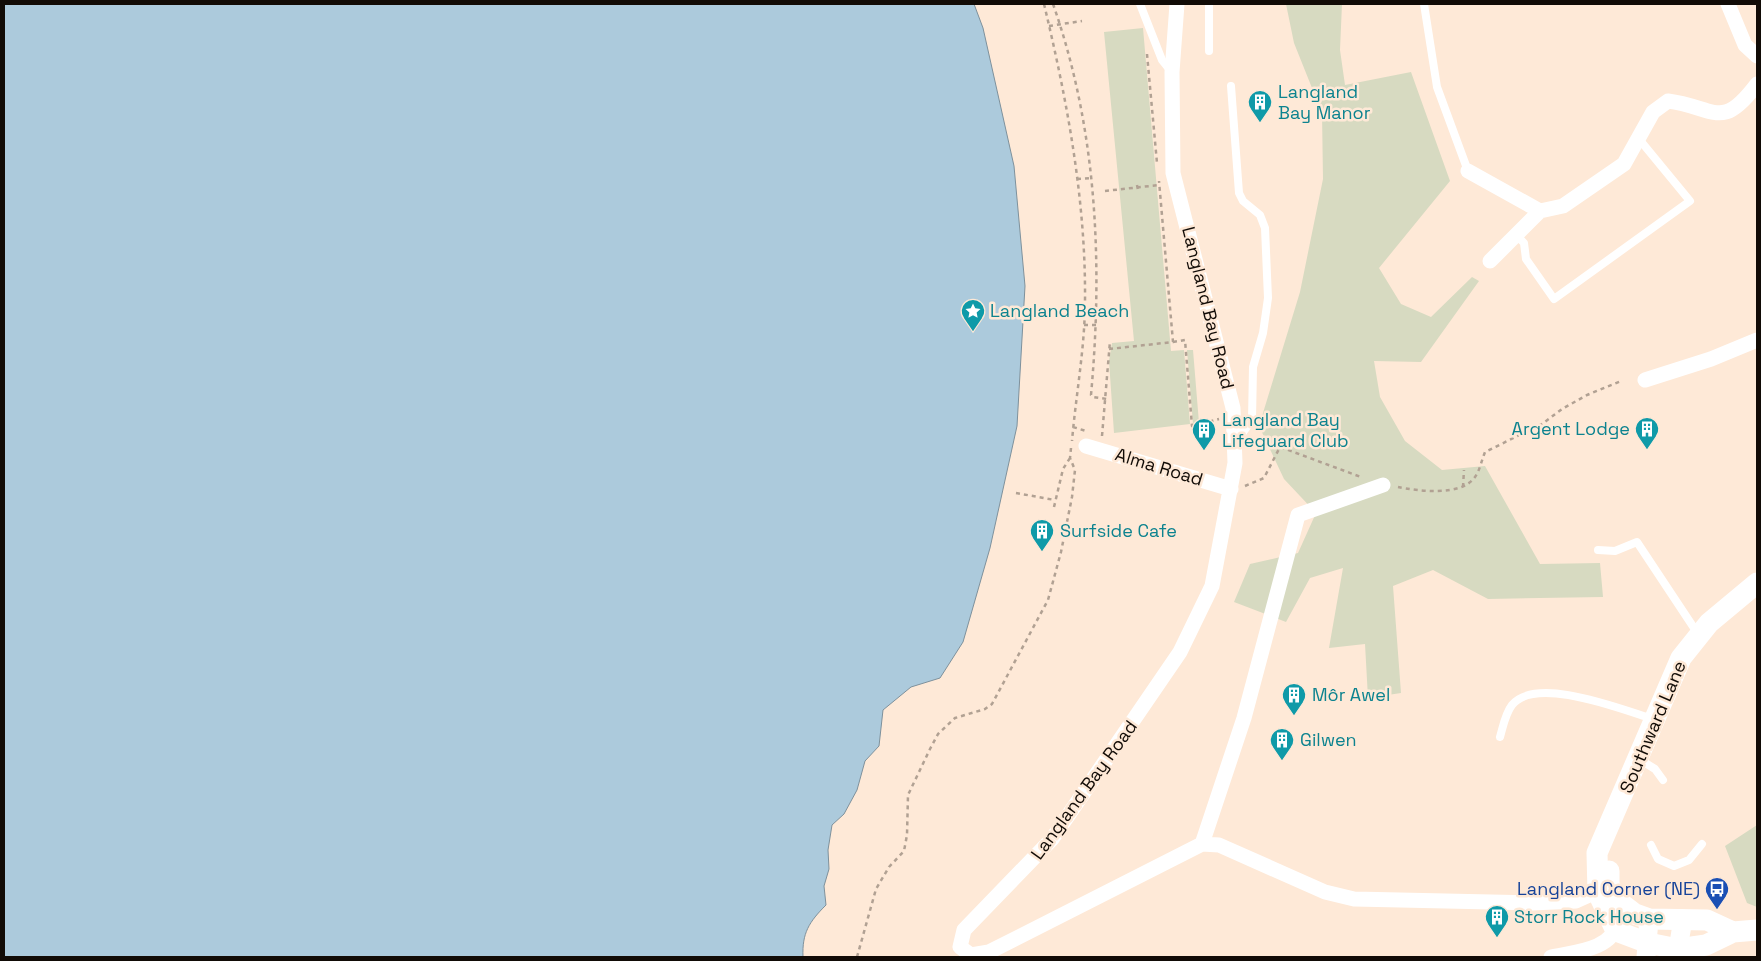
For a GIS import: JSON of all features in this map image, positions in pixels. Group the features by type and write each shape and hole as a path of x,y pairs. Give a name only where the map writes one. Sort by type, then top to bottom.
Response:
{"main road":[{"name":"Southward Lane","path":"1603,889 1617,811 1681,658 1709,623 1757,583"},
{"path":"1603,889 1635,914 1650,919 1707,920 1750,928"},
{"path":"1603,889 1616,931 1647,950 1676,953 1706,945 1750,928"}],"street":[{"name":"Langland Bay Road","path":"1177,4 1172,72 1173,173 1233,408 1234,444 1231,489 1212,586 1180,652 1052,839 964,930 960,947 971,955 989,952 1202,844"},
{"path":"1728,4 1745,45 1757,56"},
{"path":"1490,261 1540,211 1563,206 1624,164 1654,112 1668,101 1688,103 1705,112 1728,112 1742,104 1757,84"},
{"path":"1468,171 1540,211"},
{"path":"1645,380 1710,359 1757,340"},
{"name":"Alma Road","path":"1093,448 1231,489"},
{"path":"1387,485 1298,515 1244,718 1202,844 1219,845 1325,892 1354,898 1532,903 1576,901 1603,889"},
{"path":"1551,957 1602,944 1616,931 1622,904"},
{"path":"1647,950 1650,919"},
{"path":"1676,953 1683,919"}],"lane":[{"path":"1140,4 1162,60 1172,72"},
{"path":"1209,4 1209,51"},
{"path":"1424,4 1437,87 1468,171"},
{"path":"1231,86 1239,193 1243,201 1260,215 1265,228 1268,262 1268,298 1263,333 1253,367 1252,420 1234,444"},
{"path":"1516,235 1524,243 1526,259 1554,299 1690,201 1638,139"},
{"path":"1598,550 1615,550 1637,542 1699,635"},
{"path":"1500,738 1507,714 1513,704 1522,697 1534,693 1562,694 1655,720"},
{"path":"1639,759 1655,769 1663,780"},
{"path":"1651,845 1658,859 1674,866 1689,860 1702,844"}],"path":[{"path":"857,957 876,889 889,867 904,851 908,834 908,795 938,734 955,718 985,709 992,704 1048,600 1061,552 1072,497 1074,470 1070,458 1084,324 1084,262 1078,179 1044,4"},
{"path":"1053,4 1074,78 1091,178 1097,261 1096,325 1091,394 1107,399"},
{"path":"1049,26 1082,21"},
{"path":"1147,49 1157,165"},
{"path":"1158,175 1173,342"},
{"path":"1078,179 1091,178"},
{"path":"1105,191 1159,185"},
{"path":"1084,324 1096,325"},
{"path":"1109,349 1185,340 1190,379 1192,426 1197,430 1208,422 1219,419"},
{"path":"1093,448 1107,399 1110,341"},
{"path":"1387,485 1425,492 1463,487 1475,478 1485,452 1542,424 1562,409 1587,395 1621,381"},
{"path":"1254,484 1264,478 1280,447 1365,478"},
{"path":"1054,507 1063,469 1070,458"},
{"path":"1463,487 1464,470"},
{"path":"1016,493 1057,500"}],"green space":[{"path":"1286,4 1342,4 1340,50 1345,85 1411,72 1450,181 1379,268 1401,304 1431,317 1472,277 1479,281 1421,362 1374,361 1380,397 1405,441 1442,470 1485,466 1540,564 1600,563 1603,597 1488,599 1433,570 1393,586 1401,693 1368,698 1365,644 1329,648 1343,568 1310,578 1286,622 1234,602 1250,564 1298,553 1316,513 1284,479 1259,426 1300,292 1323,179 1322,113 1294,43"},
{"path":"1143,28 1171,351 1184,350 1190,424 1114,433 1109,361 1112,343 1134,341 1104,32"},
{"path":"1187,350 1193,350 1199,423 1193,424"},
{"path":"1757,825 1757,907 1747,903 1725,846"}],"water":[{"path":"4,4 974,4 983,28 1014,166 1025,286 1017,426 990,548 963,642 940,678 911,687 883,710 879,746 865,761 857,790 844,814 832,825 828,850 829,869 824,886 826,905 815,917 805,934 803,957 4,957"}],"place":[{"name":"Langland Bay Manor","path":"1260,123"},
{"name":"Langland Beach","path":"973,332"},
{"name":"Argent Lodge","path":"1647,450"},
{"name":"Langland Bay Lifeguard Club","path":"1204,451"},
{"name":"Surfside Cafe","path":"1042,552"},
{"name":"Môr Awel","path":"1294,716"},
{"name":"Gilwen","path":"1282,761"},
{"name":"Langland Corner (NE)","path":"1717,910"},
{"name":"Storr Rock House","path":"1497,938"}]}
